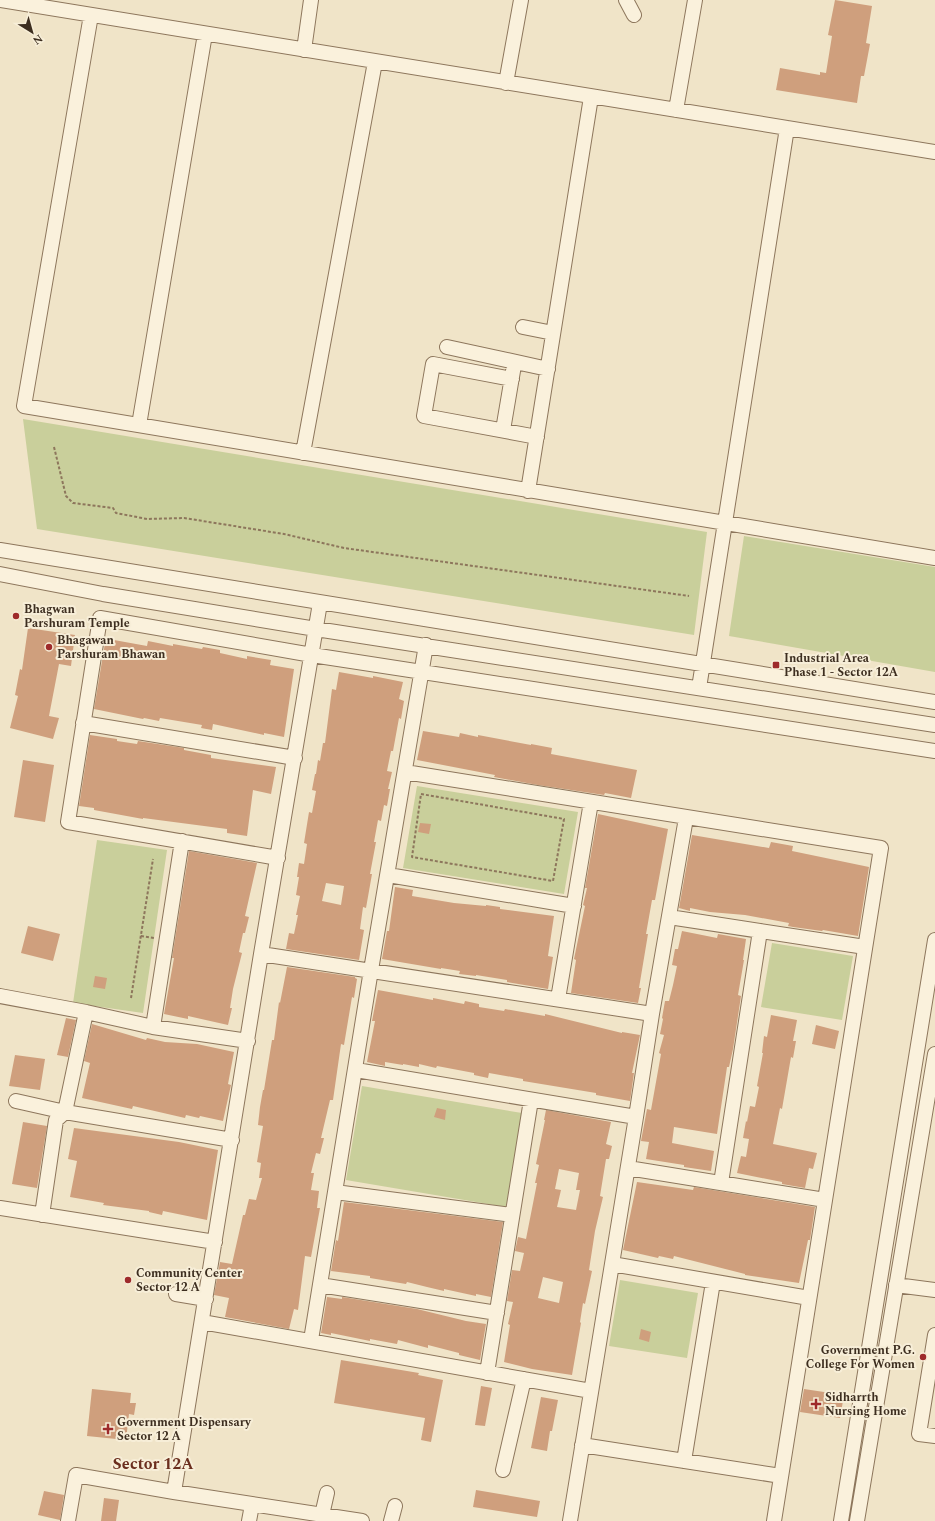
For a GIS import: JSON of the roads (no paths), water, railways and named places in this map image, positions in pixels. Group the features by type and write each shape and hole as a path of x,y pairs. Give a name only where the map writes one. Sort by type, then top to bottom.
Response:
{"street":[{"path":"0,0 935,152"},
{"path":"304,50 311,0"},
{"path":"506,83 522,0"},
{"path":"626,0 634,15"},
{"path":"676,110 695,0"},
{"path":"91,15 24,406 935,558"},
{"path":"138,425 205,34"},
{"path":"303,453 376,62"},
{"path":"528,491 591,97"},
{"path":"699,688 787,128"},
{"path":"523,328 553,333"},
{"path":"447,347 548,369"},
{"path":"484,374 487,355"},
{"path":"503,430 515,361"},
{"path":"512,379 432,364 424,416 537,437"},
{"path":"0,550 935,702"},
{"path":"0,574 103,594 316,629 935,724"},
{"path":"174,1492 261,954 320,603"},
{"path":"278,858 68,822 100,618 312,655 935,752"},
{"path":"311,1340 356,1070 371,970 426,645"},
{"path":"83,723 295,758"},
{"path":"405,772 881,848 774,1521"},
{"path":"558,999 591,802"},
{"path":"570,1521 652,1014 686,818"},
{"path":"153,1027 182,841"},
{"path":"388,875 574,906"},
{"path":"669,917 865,947"},
{"path":"720,1184 760,931"},
{"path":"841,1521 935,940"},
{"path":"261,954 652,1014"},
{"path":"0,996 86,1012 153,1027 248,1041"},
{"path":"42,1215 56,1120 65,1112 86,1012"},
{"path":"857,1521 935,1054"},
{"path":"356,1070 636,1117"},
{"path":"487,1373 531,1100"},
{"path":"16,1101 65,1112 232,1140"},
{"path":"628,1168 825,1200"},
{"path":"335,1192 512,1215"},
{"path":"0,1208 215,1242"},
{"path":"612,1264 809,1298"},
{"path":"684,1461 713,1282"},
{"path":"320,1285 497,1312"},
{"path":"896,1285 935,1290"},
{"path":"176,1294 206,1299"},
{"path":"202,1322 311,1340 591,1391"},
{"path":"935,1334 919,1434 935,1436"},
{"path":"504,1470 524,1380"},
{"path":"582,1445 781,1476"},
{"path":"68,1521 76,1476 362,1521"},
{"path":"322,1515 327,1493"},
{"path":"249,1521 252,1504"},
{"path":"391,1521 395,1506"}],"place":[{"name":"Bhagwan Parshuram Temple","path":"16,616"},
{"name":"Bhagawan Parshuram Bhawan","path":"49,647"},
{"name":"Industrial Area Phase 1 - Sector 12A","path":"776,665"},
{"name":"Community Center Sector 12 A","path":"128,1280"},
{"name":"Government P.G. College For Women","path":"923,1357"},
{"name":"Sidharrth Nursing Home","path":"816,1404"},
{"name":"Government Dispensary Sector 12 A","path":"108,1429"}],"district":[{"name":"Sector 12A","path":"153,1464"}]}
